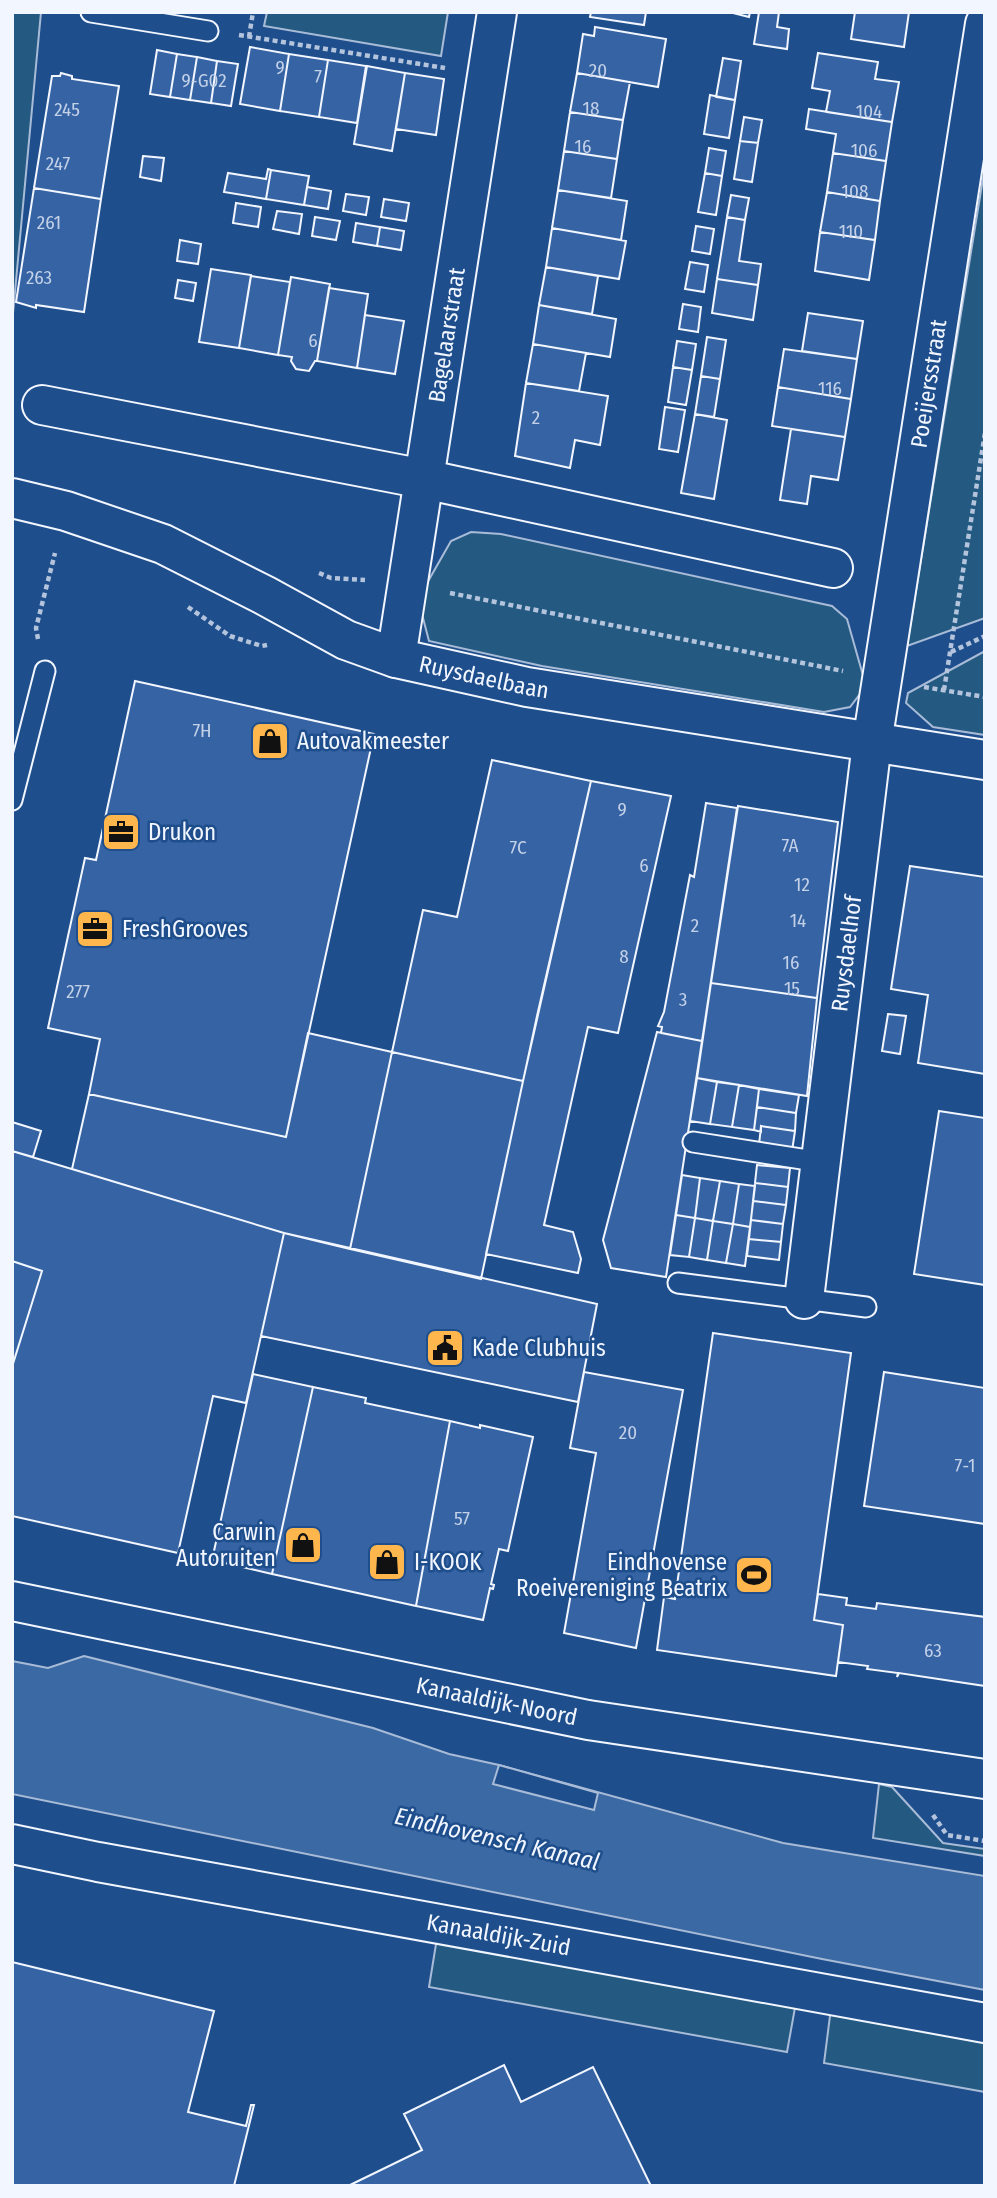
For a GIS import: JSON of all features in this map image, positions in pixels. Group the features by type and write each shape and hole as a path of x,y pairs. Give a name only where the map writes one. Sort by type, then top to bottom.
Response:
{"street":[{"name":"Bagelaarstraat","path":"396,658 496,12"},
{"name":"Poeijersstraat","path":"872,743 985,24"},
{"path":"42,405 424,479 833,568"},
{"name":"Ruysdaelbaan","path":"12,498 66,511 163,544 346,640 396,658 527,687 985,760"},
{"name":"Ruysdaelhof","path":"804,1299 872,743"},
{"name":"Kanaaldijk-Noord","path":"12,1601 589,1720 985,1779"},
{"name":"Kanaaldijk-Zuid","path":"12,1844 111,1865 985,2023"}],"lane":[{"path":"91,12 208,31"},
{"path":"12,800 45,671"},
{"path":"693,1142 821,1163"},
{"path":"678,1283 866,1307"}],"path":[{"path":"249,37 253,12"},
{"path":"208,31 487,75"},
{"path":"944,690 985,433"},
{"path":"45,671 36,628 56,552"},
{"path":"331,578 408,585 881,679 985,697"},
{"path":"951,652 985,636"}],"shaded area":[{"path":"12,12 41,12 12,324"},
{"path":"267,12 448,12 441,56 264,26"},
{"path":"985,166 985,618 907,646"},
{"path":"471,532 501,534 832,606 847,619 866,686 850,707 824,712 542,666 429,641 418,599 451,541"},
{"path":"985,651 985,735 933,727 906,703 908,693"},
{"path":"879,1784 892,1787 943,1843 985,1849 985,1856 873,1838"},
{"path":"437,1938 796,2002 787,2052 429,1987"},
{"path":"831,2008 985,2037 985,2092 824,2063"}],"water":[{"name":"Eindhovensch Kanaal","path":"84,1656 373,1728 449,1754 499,1765 783,1843 985,1876 985,1990 12,1794 12,1661 48,1668"}],"pier":[{"path":"499,1765 598,1793 594,1810 493,1784"}],"building":[{"path":"591,12 646,12 644,25 590,17"},
{"path":"729,12 750,12 749,17"},
{"path":"759,12 779,12 777,27 789,29 787,49 754,44"},
{"path":"855,12 909,12 904,47 851,39"},
{"path":"595,27 666,39 658,87 577,73 583,34 594,36"},
{"path":"250,47 289,54 280,111 240,104"},
{"path":"157,50 177,54 170,97 150,94"},
{"path":"818,53 878,62 875,79 899,82 892,122 826,112 830,91 812,88"},
{"path":"177,54 197,57 190,100 170,97"},
{"path":"289,54 328,60 319,117 280,111"},
{"path":"197,57 217,61 211,103 190,100"},
{"path":"723,58 741,61 735,100 716,97"},
{"path":"328,60 366,66 357,123 319,117"},
{"path":"217,61 238,64 231,106 211,103"},
{"path":"367,66 405,73 392,151 354,144"},
{"path":"61,73 72,76 72,79 119,86 101,199 34,188 52,76 60,76"},
{"path":"405,73 444,79 436,135 396,129"},
{"path":"577,73 630,82 623,120 570,112"},
{"path":"710,95 735,100 729,138 704,134"},
{"path":"809,109 892,122 886,161 833,153 836,134 806,129"},
{"path":"570,112 623,120 617,159 564,151"},
{"path":"744,117 762,120 758,143 740,141"},
{"path":"740,141 758,143 752,182 734,179"},
{"path":"709,148 726,151 722,176 705,173"},
{"path":"564,151 617,159 611,198 558,190"},
{"path":"833,153 886,161 880,201 827,192"},
{"path":"143,156 164,158 161,181 140,177"},
{"path":"268,169 271,170 266,199 224,192 228,173 266,179"},
{"path":"271,170 309,176 304,205 266,199"},
{"path":"705,173 722,176 716,215 698,212"},
{"path":"307,187 331,191 328,209 304,205"},
{"path":"34,188 101,199 84,312 36,305 36,308 16,302"},
{"path":"558,190 627,201 621,240 552,228"},
{"path":"827,192 880,201 875,240 820,232"},
{"path":"346,194 369,197 366,215 343,211"},
{"path":"731,195 749,198 745,220 727,217"},
{"path":"384,199 409,203 406,221 381,217"},
{"path":"236,203 261,207 258,227 233,223"},
{"path":"277,211 302,214 299,234 273,229"},
{"path":"315,217 340,221 336,240 312,236"},
{"path":"727,217 745,220 739,261 761,264 758,285 717,279"},
{"path":"356,223 380,227 377,246 353,242"},
{"path":"696,226 714,229 710,254 692,251"},
{"path":"380,227 404,231 401,250 377,246"},
{"path":"552,228 626,241 619,279 546,267"},
{"path":"820,232 875,240 869,280 815,271"},
{"path":"180,240 201,244 198,264 177,261"},
{"path":"690,262 708,265 704,292 685,289"},
{"path":"546,267 598,276 592,314 539,305"},
{"path":"211,269 251,275 239,348 199,342"},
{"path":"251,276 290,282 278,355 239,348"},
{"path":"291,277 330,284 317,361 309,371 296,369 291,361 292,357 278,355"},
{"path":"717,279 758,285 753,320 712,313"},
{"path":"178,280 196,283 193,301 175,298"},
{"path":"329,288 368,294 357,368 317,361"},
{"path":"683,304 701,307 698,332 679,329"},
{"path":"539,305 616,319 610,357 533,344"},
{"path":"808,313 863,321 857,359 802,351"},
{"path":"365,315 404,321 395,374 357,368"},
{"path":"707,337 726,340 720,379 701,376"},
{"path":"677,341 696,344 692,370 673,367"},
{"path":"533,344 586,353 579,391 526,383"},
{"path":"784,349 857,359 851,399 778,387"},
{"path":"673,367 692,370 686,405 668,402"},
{"path":"701,376 720,379 714,417 695,414"},
{"path":"526,383 608,396 600,445 575,440 570,468 515,456"},
{"path":"778,387 851,399 845,437 772,426"},
{"path":"665,407 685,410 678,452 659,449"},
{"path":"695,414 727,420 714,499 681,493"},
{"path":"791,429 845,437 838,480 811,476 807,504 780,500"},
{"path":"135,681 374,734 286,1137 89,1094 100,1039 48,1028 85,858 96,860"},
{"path":"492,760 591,781 523,1081 392,1052 423,910 457,917"},
{"path":"591,781 671,796 618,1033 588,1027 544,1225 573,1232 581,1259 578,1273 486,1254"},
{"path":"706,803 737,808 702,1041 661,1033 662,1027 658,1026 664,1012 690,875 694,877"},
{"path":"738,806 838,822 817,998 711,983"},
{"path":"910,866 985,877 985,1074 918,1063 928,995 891,989"},
{"path":"711,983 817,998 807,1096 697,1078"},
{"path":"888,1014 906,1016 900,1054 882,1051"},
{"path":"657,1032 702,1041 666,1277 611,1268 603,1240"},
{"path":"308,1033 392,1052 350,1249 284,1233 72,1169 89,1094 286,1137"},
{"path":"392,1052 523,1081 481,1279 350,1249"},
{"path":"697,1078 717,1082 710,1124 690,1121"},
{"path":"717,1082 739,1085 732,1127 710,1124"},
{"path":"739,1085 759,1089 754,1130 732,1127"},
{"path":"759,1089 799,1095 796,1113 757,1107"},
{"path":"757,1107 796,1113 795,1131 761,1126 761,1132 754,1130"},
{"path":"939,1111 985,1118 985,1285 914,1274"},
{"path":"12,1122 41,1131 33,1157 12,1151"},
{"path":"761,1126 795,1131 792,1151 759,1145"},
{"path":"12,1151 284,1233 246,1403 213,1396 178,1553 12,1516 12,1367 42,1271 12,1261"},
{"path":"757,1165 790,1168 788,1187 755,1183"},
{"path":"682,1175 700,1178 695,1218 676,1215"},
{"path":"700,1178 720,1181 713,1221 695,1218"},
{"path":"720,1181 739,1184 733,1224 713,1221"},
{"path":"755,1183 788,1187 786,1205 753,1201"},
{"path":"739,1184 755,1186 750,1227 733,1224"},
{"path":"753,1201 786,1205 783,1224 751,1220"},
{"path":"676,1215 695,1218 689,1257 670,1255"},
{"path":"695,1218 713,1221 707,1260 689,1257"},
{"path":"751,1220 783,1224 781,1242 749,1239"},
{"path":"713,1221 733,1224 726,1263 707,1260"},
{"path":"733,1224 750,1227 745,1266 726,1263"},
{"path":"284,1233 597,1304 578,1402 261,1336"},
{"path":"749,1239 781,1242 779,1260 747,1256"},
{"path":"12,1261 42,1271 12,1367"},
{"path":"713,1333 851,1353 814,1620 843,1625 836,1676 657,1650 664,1597 675,1599"},
{"path":"584,1372 683,1390 636,1648 564,1633 596,1453 570,1448"},
{"path":"884,1372 985,1388 985,1524 864,1506"},
{"path":"253,1374 313,1387 272,1574 212,1560"},
{"path":"313,1387 366,1398 365,1403 450,1421 416,1606 272,1574"},
{"path":"450,1421 533,1437 508,1551 499,1549 491,1584 494,1585 493,1589 490,1588 483,1620 416,1606"},
{"path":"818,1594 847,1598 846,1605 876,1609 877,1603 985,1617 985,1686 899,1673 897,1677 898,1673 838,1662 843,1625 814,1620"},
{"path":"12,1962 214,2011 188,2112 246,2126 251,2105 254,2105 234,2186 12,2186"},
{"path":"504,2065 521,2102 593,2067 651,2186 348,2186 422,2150 404,2114"}],"place":[{"name":"Autovakmeester","path":"270,741"},
{"name":"Drukon","path":"121,832"},
{"name":"FreshGrooves","path":"95,929"},
{"name":"Kade Clubhuis","path":"445,1348"},
{"name":"Carwin Autoruiten","path":"303,1545"},
{"name":"I-KOOK","path":"387,1562"},
{"name":"Eindhovense Roeivereniging Beatrix","path":"754,1575"}]}
